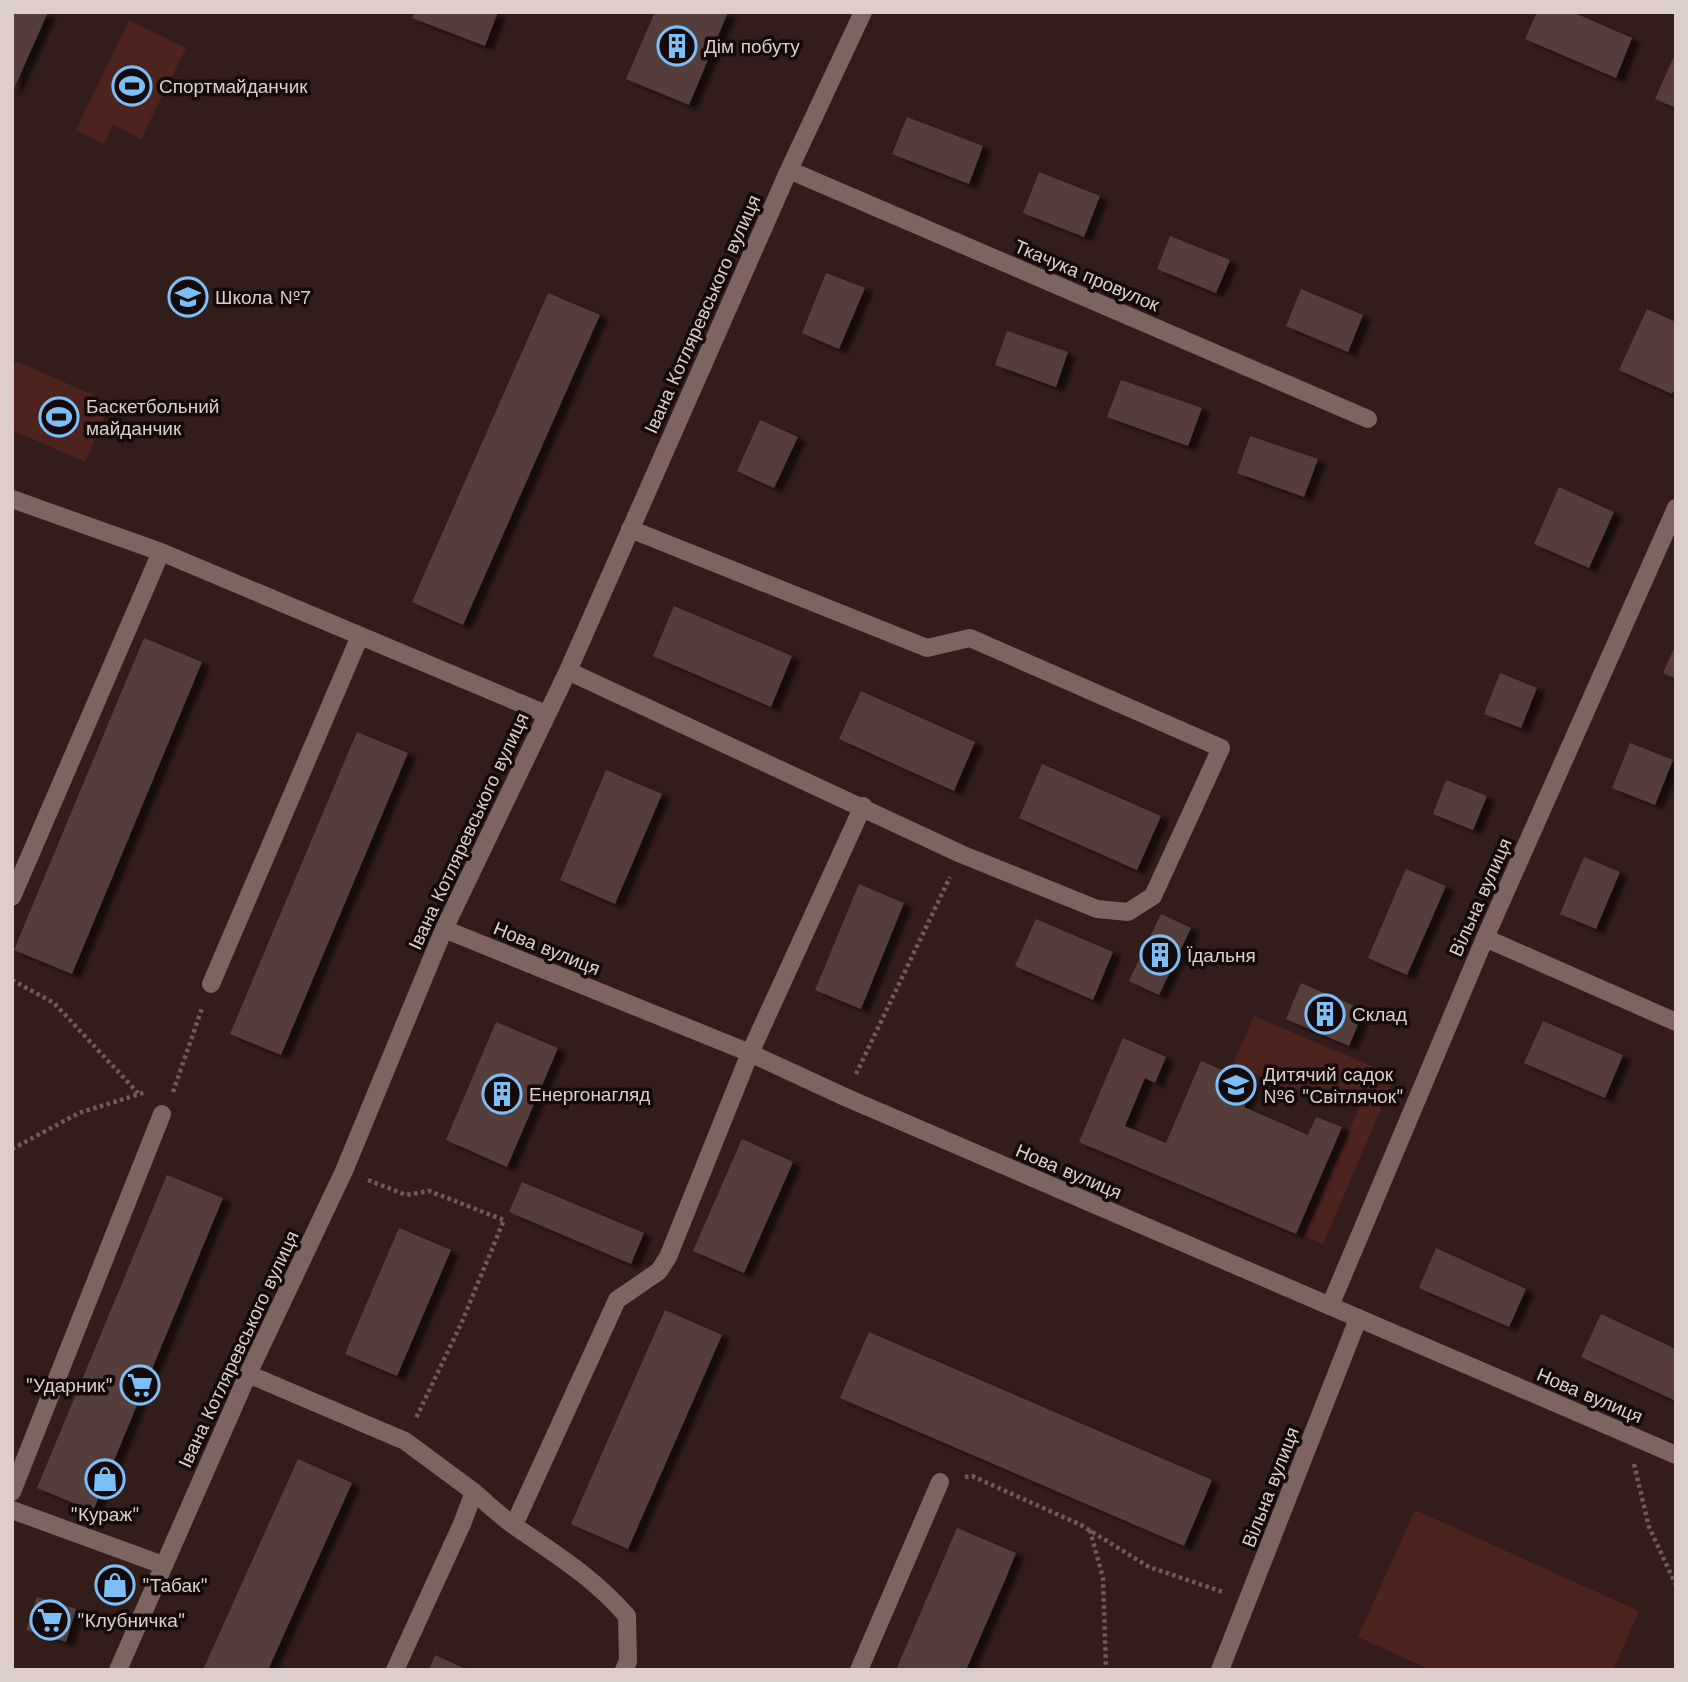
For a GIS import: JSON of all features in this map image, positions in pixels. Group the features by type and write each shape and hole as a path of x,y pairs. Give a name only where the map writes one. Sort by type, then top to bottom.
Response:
{"street":[{"name":"Івана Котляревського вулиця","path":"118,1670 248,1374 344,1171 444,929 568,671 789,170 863,12"},
{"name":"Ткачука провулок","path":"789,170 1368,419"},
{"path":"12,499 161,552 546,714"},
{"name":"Вільна вулиця","path":"1330,1306 1485,938 1676,508"},
{"path":"568,671 863,806 961,854 1097,909 1128,912 1153,896 1221,748 970,638 927,648 630,528"},
{"path":"12,897 161,552"},
{"path":"211,984 360,636"},
{"path":"514,1525 617,1300 659,1271 668,1258 750,1053 863,806"},
{"name":"Нова вулиця","path":"444,929 750,1053 845,1097 1676,1455"},
{"path":"1485,938 1676,1022"},
{"path":"12,1493 162,1114"},
{"name":"Вільна вулиця","path":"1220,1670 1358,1319"},
{"path":"248,1374 405,1441 514,1525 575,1565 612,1598 627,1616 628,1661 624,1670"},
{"path":"859,1670 940,1482"},
{"path":"394,1670 462,1524 474,1492"},
{"path":"12,1510 163,1565"}],"path":[{"path":"845,1097 961,854"},
{"path":"12,980 54,1003 138,1093"},
{"path":"162,1114 175,1088 211,984"},
{"path":"163,1090 175,1088"},
{"path":"12,1149 79,1113 151,1091"},
{"path":"344,1171 406,1195 429,1191 504,1220 461,1324 405,1441"},
{"path":"1627,1433 1649,1527 1676,1585"},
{"path":"940,1482 972,1476 1090,1530 1149,1566 1221,1592 1255,1585"},
{"path":"1090,1530 1103,1578 1106,1670"}],"shaded area":[{"name":"Спортмайданчик","path":"129,20 186,48 141,139 113,125 104,144 76,130"},
{"name":"Баскетбольний майданчик","path":"16,361 111,403 85,462 12,430 12,370"},
{"path":"1254,1016 1395,1076 1323,1244 1304,1236 1359,1108 1336,1099 1332,1107 1233,1064"},
{"path":"1415,1510 1639,1611 1613,1670 1431,1670 1358,1637"}],"building":[{"path":"12,12 48,12 12,93"},
{"path":"414,12 498,12 485,46 412,18"},
{"name":"Дім побуту","path":"655,12 728,12 689,105 626,79"},
{"path":"1537,12 1572,12 1632,38 1616,78 1525,39"},
{"path":"1676,52 1676,108 1655,99"},
{"path":"907,117 983,146 969,184 892,154"},
{"path":"1039,172 1100,196 1084,237 1023,213"},
{"path":"1170,236 1230,260 1216,293 1157,269"},
{"path":"826,273 865,288 839,349 802,333"},
{"path":"1301,289 1363,315 1348,352 1286,326"},
{"path":"548,293 600,315 463,625 412,602"},
{"path":"1647,309 1676,322 1676,387 1672,394 1619,370"},
{"path":"1007,331 1068,352 1056,387 995,365"},
{"path":"1121,380 1202,408 1188,446 1107,417"},
{"path":"760,420 798,437 774,488 737,471"},
{"path":"1250,436 1318,459 1304,497 1237,473"},
{"path":"1559,487 1614,512 1589,568 1534,544"},
{"path":"674,606 792,656 771,707 653,656"},
{"path":"144,638 202,662 72,974 14,950"},
{"path":"1676,644 1676,679 1663,673"},
{"path":"1500,673 1537,688 1521,728 1484,714"},
{"path":"861,691 975,742 954,791 839,739"},
{"path":"357,732 408,753 281,1055 230,1034"},
{"path":"1630,743 1673,760 1655,805 1612,788"},
{"path":"1042,764 1161,816 1137,870 1019,818"},
{"path":"606,770 662,794 615,904 560,880"},
{"path":"1446,780 1487,796 1473,830 1433,814"},
{"path":"1584,857 1620,872 1596,929 1560,914"},
{"path":"1406,869 1446,886 1407,975 1368,958"},
{"path":"859,884 904,903 861,1009 815,990"},
{"name":"Їдальня","path":"1161,914 1191,928 1159,995 1129,981"},
{"path":"1036,919 1113,952 1093,1000 1015,966"},
{"name":"Склад","path":"1301,983 1364,1010 1349,1046 1286,1019"},
{"path":"1543,1021 1623,1055 1605,1098 1524,1063"},
{"name":"Енергонагляд","path":"496,1022 558,1048 507,1167 446,1140"},
{"path":"1123,1038 1166,1057 1155,1083 1145,1078 1125,1126 1166,1143 1201,1061 1253,1083 1244,1107 1308,1135 1316,1117 1342,1127 1296,1234 1079,1142"},
{"path":"742,1139 793,1162 744,1273 693,1251"},
{"path":"167,1175 223,1198 93,1511 37,1488"},
{"path":"522,1182 644,1233 631,1264 509,1212"},
{"path":"399,1228 451,1250 397,1376 345,1354"},
{"path":"1436,1248 1526,1289 1509,1327 1419,1288"},
{"path":"665,1310 722,1335 628,1549 571,1524"},
{"path":"1601,1314 1676,1349 1676,1401 1581,1357"},
{"path":"869,1332 1212,1480 1184,1546 840,1398"},
{"path":"298,1459 352,1483 268,1670 203,1670"},
{"path":"957,1528 1016,1553 1005,1580 966,1670 896,1670"},
{"path":"37,1597 76,1609 66,1642 26,1630"},
{"path":"435,1655 468,1670 429,1670"}],"place":[{"name":"Дім побуту","path":"677,46"},
{"name":"Спортмайданчик","path":"132,86"},
{"name":"Школа №7","path":"188,297"},
{"name":"Баскетбольний майданчик","path":"59,417"},
{"name":"Їдальня","path":"1160,955"},
{"name":"Склад","path":"1325,1014"},
{"name":"Дитячий садок №6 \"Світлячок\"","path":"1236,1085"},
{"name":"Енергонагляд","path":"502,1094"},
{"name":"\"Ударник\"","path":"140,1385"},
{"name":"\"Кураж\"","path":"105,1479"},
{"name":"\"Табак\"","path":"115,1585"},
{"name":"\"Клубничка\"","path":"50,1620"}]}
